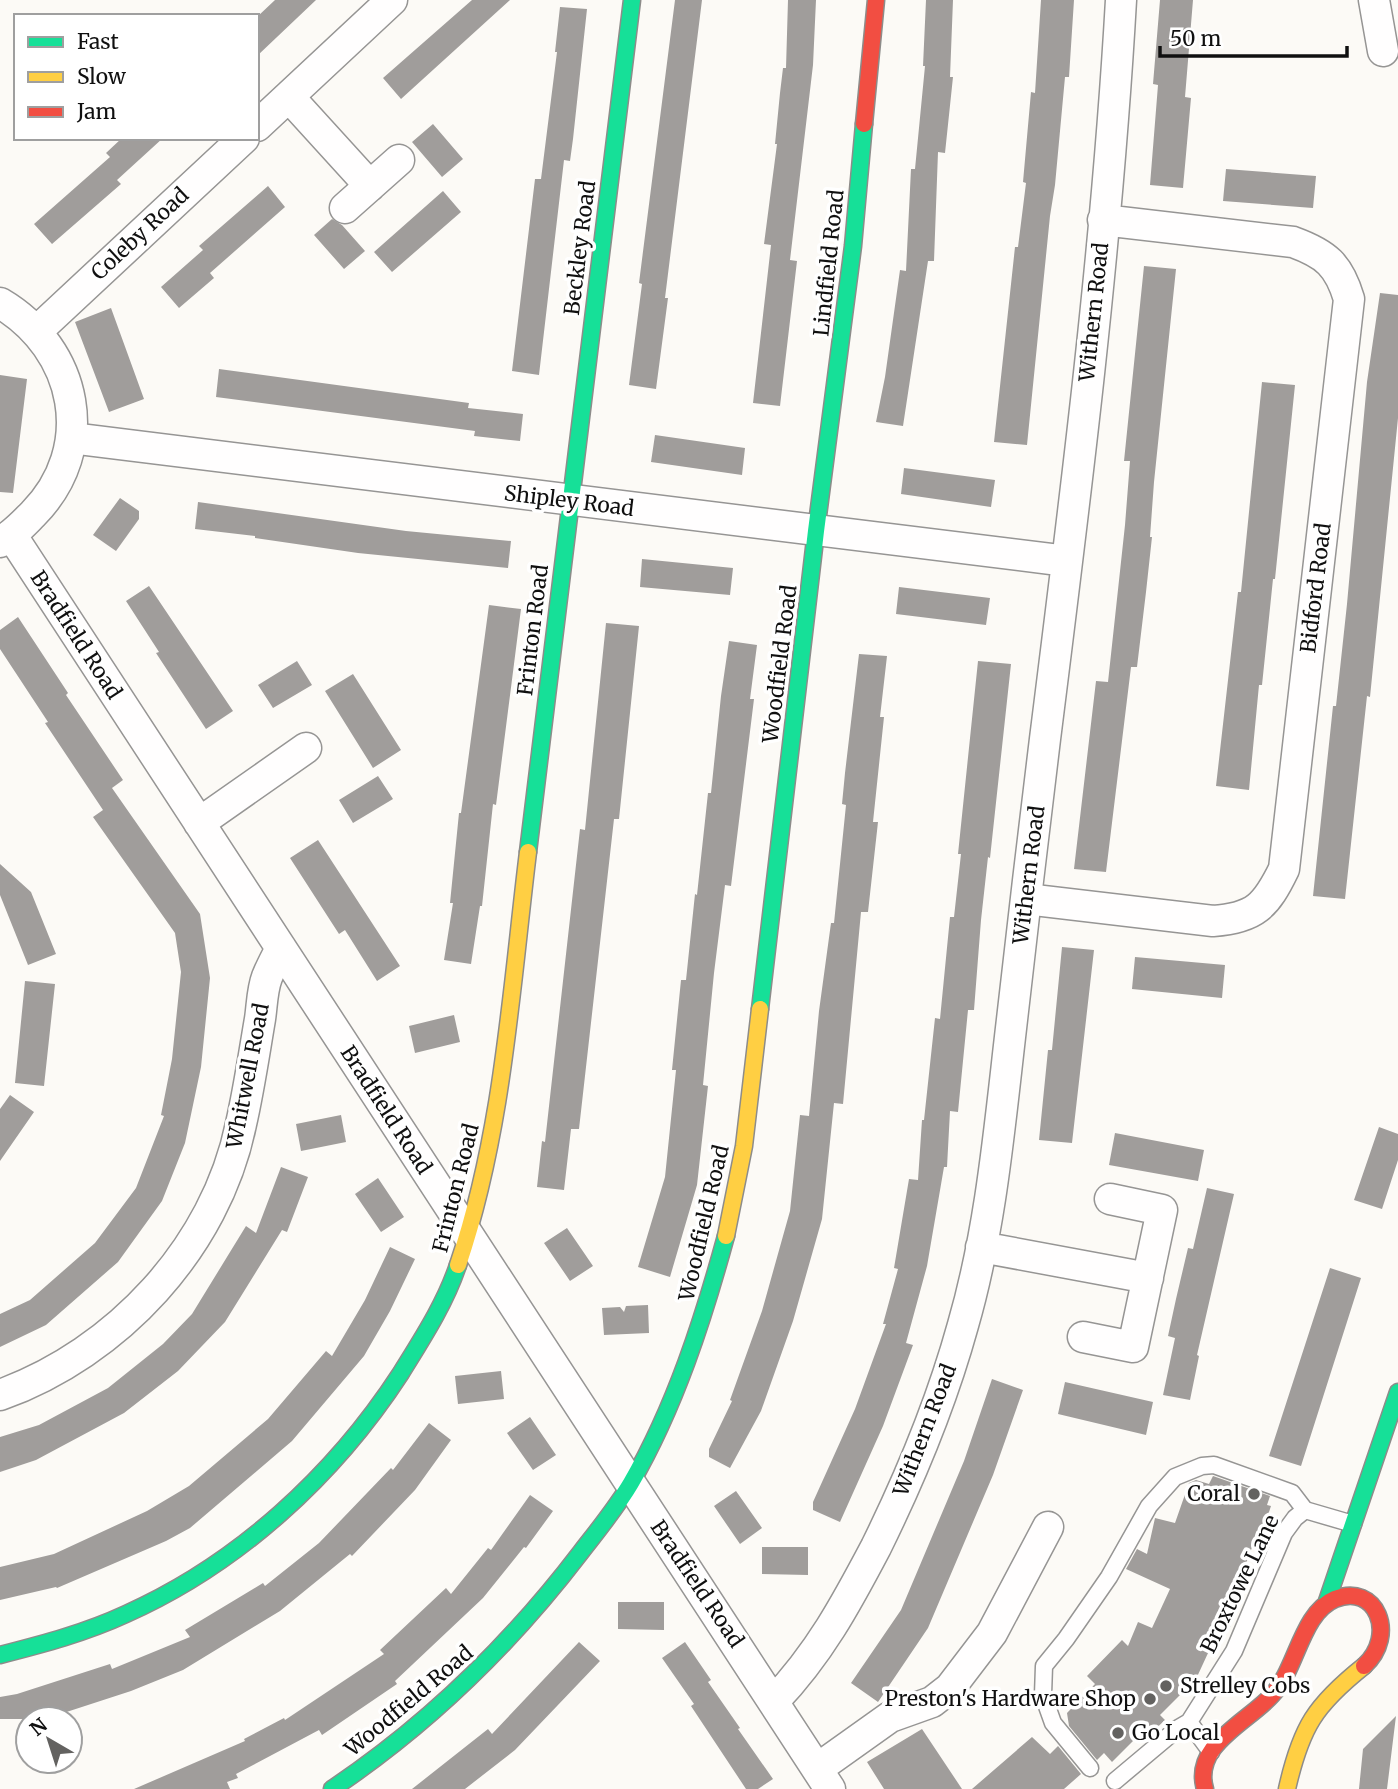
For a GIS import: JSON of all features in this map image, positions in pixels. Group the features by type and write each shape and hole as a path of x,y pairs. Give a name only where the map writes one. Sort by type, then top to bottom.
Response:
{"street":[{"path":"259,124 392,0"},
{"name":"Beckley Road","path":"570,501 632,0"},
{"name":"Lindfield Road","path":"816,531 853,246 876,0"},
{"name":"Withern Road","path":"774,1701 806,1667 853,1591 898,1503 964,1325 981,1247 1003,1102 1067,561 1110,164 1121,0"},
{"path":"1383,8 1383,51"},
{"path":"289,97 370,186"},
{"name":"Coleby Road","path":"37,331 242,140"},
{"path":"345,208 399,160"},
{"name":"Bidford Road","path":"1026,899 1213,920 1237,919 1258,909 1273,892 1284,869 1349,299 1343,279 1332,262 1315,250 1293,242 1103,220"},
{"path":"0,303 17,313 37,331 60,366 70,400 71,438 64,468 50,497 6,539"},
{"name":"Shipley Road","path":"71,438 1067,561"},
{"name":"Frinton Road","path":"0,1656 68,1637 121,1616 222,1560 279,1515 324,1471 384,1401 427,1331 456,1273 494,1129 570,501"},
{"name":"Woodfield Road","path":"332,1789 449,1701 494,1657 569,1568 630,1483 684,1367 703,1315 728,1227 746,1133 816,531"},
{"name":"Bradfield Road","path":"6,539 281,948 824,1779"},
{"path":"199,824 306,748"},
{"name":"Whitwell Road","path":"0,1395 58,1370 106,1336 139,1307 165,1278 191,1242 229,1170 241,1126 266,979 281,948"},
{"path":"1083,1337 1133,1347 1162,1210 1110,1199"},
{"path":"981,1247 1148,1278"},
{"path":"1184,1789 1204,1786 1204,1763 1211,1752 1279,1690 1307,1627 1327,1601 1398,1392"},
{"path":"824,1779 890,1717 932,1702 950,1688 992,1633 1048,1527"},
{"path":"1287,1789 1301,1739 1317,1709 1336,1689 1379,1653 1392,1633 1379,1609 1373,1604 1347,1596 1327,1601"}],"lane":[{"path":"1090,1768 1053,1723 1043,1695 1044,1666 1109,1577 1149,1506 1175,1477 1202,1466 1214,1465 1292,1493 1305,1510"},
{"name":"Broxtowe Lane","path":"1189,1722 1234,1651 1284,1533 1295,1518 1305,1510 1353,1524"},
{"path":"1115,1781 1177,1728 1189,1722 1211,1752"}],"building":[{"path":"275,0 316,0 259,54 259,15"},
{"path":"472,0 510,0 401,99 383,78"},
{"path":"675,0 702,0 656,389 629,385 642,284 639,283"},
{"path":"788,0 816,0 813,65 790,260 797,261 780,406 753,403 771,245 764,244 777,144 783,68 786,68"},
{"path":"926,0 953,0 950,77 953,77 945,153 938,152 934,261 928,261 903,426 876,422 900,270 906,271 911,169 915,169 925,66"},
{"path":"1041,0 1074,0 1069,77 1065,77 1027,445 994,442 1015,247 1018,247 1026,183 1023,182 1031,92 1035,93"},
{"path":"1160,0 1193,0 1185,97 1191,98 1183,188 1150,185 1158,85 1153,84"},
{"path":"560,7 587,9 570,161 564,160 539,375 512,371 535,179 541,179"},
{"path":"433,124 463,159 442,177 412,142"},
{"path":"120,140 161,140 117,180 121,184 52,244 34,224 110,157 106,153"},
{"path":"1226,169 1316,176 1313,208 1223,201"},
{"path":"268,186 285,207 210,273 214,278 179,308 161,287 203,250 199,246"},
{"path":"443,191 461,212 392,272 374,252"},
{"path":"332,219 342,225 365,251 344,269 314,235"},
{"path":"1144,266 1176,269 1154,482 1146,592 1137,667 1131,667 1106,872 1074,869 1096,681 1108,682 1125,525 1130,461 1124,461"},
{"path":"1380,293 1398,295 1398,418 1370,697 1367,696 1345,899 1313,896 1333,706 1336,706 1347,604 1367,382"},
{"path":"111,308 144,399 109,412 75,322"},
{"path":"219,369 469,403 468,408 523,414 520,441 474,436 475,431 216,397"},
{"path":"0,375 27,379 13,493 0,492"},
{"path":"1262,382 1295,385 1249,790 1216,786 1238,592 1241,592"},
{"path":"655,435 745,448 742,475 651,462"},
{"path":"904,468 995,480 991,507 901,494"},
{"path":"120,498 139,511 139,519 116,551 93,535"},
{"path":"198,502 406,531 511,541 508,568 358,553 195,529"},
{"path":"642,559 733,568 730,595 640,587"},
{"path":"149,586 233,711 206,729 156,653 159,652 126,601"},
{"path":"899,587 990,598 986,625 896,614"},
{"path":"489,605 521,609 496,805 493,804 482,906 471,964 444,960 453,903 450,903 459,813"},
{"path":"18,617 123,780 112,788 200,914 210,978 201,1067 185,1143 162,1201 118,1262 46,1325 0,1347 0,1314 30,1300 95,1243 136,1188 164,1116 161,1115 172,1059 181,972 175,933 93,817 103,810 0,649 0,630"},
{"path":"606,623 639,626 619,819 614,819 579,1129 571,1129 564,1190 537,1187 542,1141 545,1142 580,829 585,830"},
{"path":"729,641 757,645 750,699 754,699 731,886 725,885 714,973 703,1085 708,1086 697,1185 670,1277 638,1267 665,1177 676,1070 672,1070 681,980 686,980"},
{"path":"859,654 887,656 880,717 884,717 873,822 878,822 868,912 861,912 843,1104 834,1103 822,1219 793,1321 761,1411 730,1468 709,1457 709,1449 732,1401 730,1400 762,1311 790,1211 800,1115 809,1116 819,1011 831,923 834,923 846,805 842,804"},
{"path":"297,661 312,685 273,708 258,685"},
{"path":"978,661 1011,664 981,920 974,1010 968,1010 958,1112 950,1111 947,1167 944,1167 927,1266 906,1343 913,1345 883,1426 840,1522 813,1510 813,1502 855,1409 886,1324 883,1324 898,1269 894,1268 909,1179 918,1180 922,1120 935,1018 940,1019 950,917 954,917"},
{"path":"353,674 401,750 373,768 325,691"},
{"path":"378,776 393,799 353,823 339,800"},
{"path":"318,840 400,966 377,981 345,930 339,934 290,858"},
{"path":"0,864 31,892 56,954 28,965 0,895"},
{"path":"1062,947 1094,950 1072,1143 1039,1140 1048,1050 1052,1050"},
{"path":"1135,957 1225,965 1222,998 1132,989"},
{"path":"25,981 55,984 44,1086 15,1083"},
{"path":"454,1015 460,1042 415,1053 409,1026"},
{"path":"10,1095 34,1112 0,1161 0,1109"},
{"path":"341,1115 346,1142 301,1151 296,1124"},
{"path":"1379,1127 1398,1134 1398,1160 1382,1209 1354,1200"},
{"path":"1115,1133 1204,1150 1198,1181 1109,1165"},
{"path":"281,1167 308,1177 287,1232 282,1230 225,1322 178,1371 124,1413 36,1460 0,1472 0,1437 39,1425 108,1388 163,1344 192,1314 246,1226 256,1233"},
{"path":"378,1178 404,1217 381,1232 355,1194"},
{"path":"1207,1188 1234,1194 1197,1355 1199,1356 1190,1400 1163,1395 1175,1338 1168,1336 1188,1248 1193,1249"},
{"path":"567,1228 593,1266 570,1281 544,1243"},
{"path":"390,1247 415,1259 390,1311 364,1356 292,1441 190,1528 57,1588 0,1600 0,1567 54,1554 147,1511 189,1486 268,1419 326,1351 332,1356 365,1300"},
{"path":"1330,1268 1361,1278 1301,1466 1269,1456"},
{"path":"648,1305 649,1333 604,1335 602,1308 620,1307 624,1312 626,1306"},
{"path":"501,1371 504,1399 458,1404 455,1376"},
{"path":"992,1379 1023,1390 993,1475 928,1628 878,1702 851,1683 901,1610 964,1461"},
{"path":"1065,1382 1153,1402 1146,1435 1058,1414"},
{"path":"530,1417 556,1455 533,1470 507,1433"},
{"path":"429,1423 451,1440 415,1490 352,1556 350,1554 280,1611 183,1670 131,1691 84,1706 14,1705 14,1719 0,1719 0,1697 110,1664 112,1669 190,1637 185,1630 263,1583 265,1586 319,1543 391,1468 393,1470"},
{"path":"1213,1476 1270,1496 1267,1505 1271,1506 1263,1530 1259,1529 1229,1608 1237,1612 1229,1629 1221,1625 1196,1679 1160,1715 1165,1720 1149,1735 1144,1730 1112,1762 1104,1753 1097,1760 1069,1726 1067,1713 1095,1684 1087,1676 1122,1640 1128,1646 1138,1622 1152,1628 1170,1589 1126,1569 1137,1549 1147,1554 1155,1518 1175,1523 1189,1483 1196,1480 1209,1484"},
{"path":"736,1491 762,1528 740,1544 714,1506"},
{"path":"530,1495 553,1511 526,1548 524,1547 483,1598 395,1681 397,1684 322,1735 319,1730 236,1774 238,1778 227,1782 230,1789 134,1789 245,1741 244,1739 284,1718 285,1720 384,1654 380,1650 446,1588 451,1594 488,1548 491,1550"},
{"path":"762,1547 808,1547 808,1575 762,1574"},
{"path":"618,1602 664,1602 664,1630 618,1629"},
{"path":"579,1642 600,1661 515,1750 465,1789 412,1789 488,1729 492,1734"},
{"path":"685,1642 711,1680 708,1682 740,1728 738,1729 773,1779 758,1789 746,1789 691,1706 694,1704 662,1658"},
{"path":"1396,1716 1387,1789 1359,1789 1363,1749"},
{"path":"922,1729 962,1789 884,1789 867,1762"},
{"path":"1032,1737 1050,1754 1058,1746 1081,1774 1064,1789 972,1789"}],"traffic: fast":[{"path":"528,852 632,0"},
{"path":"760,1009 816,531 853,246 864,124"},
{"path":"332,1789 402,1738 497,1651 554,1586 614,1510 647,1454 674,1394 708,1299 726,1236"},
{"path":"0,1655 95,1627 126,1614 167,1594 245,1543 314,1481 375,1411 433,1321 458,1265"},
{"path":"1327,1601 1398,1392"}],"traffic: slow":[{"path":"458,1265 486,1164 504,1060 528,852"},
{"path":"726,1236 744,1146 760,1009"},
{"path":"1287,1789 1298,1749 1312,1719 1333,1693 1364,1666"}],"traffic: jam":[{"path":"864,124 876,0"},
{"path":"1205,1789 1203,1773 1214,1747 1272,1695 1288,1671 1314,1616 1335,1599 1349,1596 1362,1598 1378,1615 1380,1640 1374,1654 1364,1666"}],"place":[{"name":"Coral","path":"1254,1494"},
{"name":"Strelley Cobs","path":"1166,1686"},
{"name":"Preston's Hardware Shop","path":"1150,1699"},
{"name":"Go Local","path":"1118,1733"}]}
